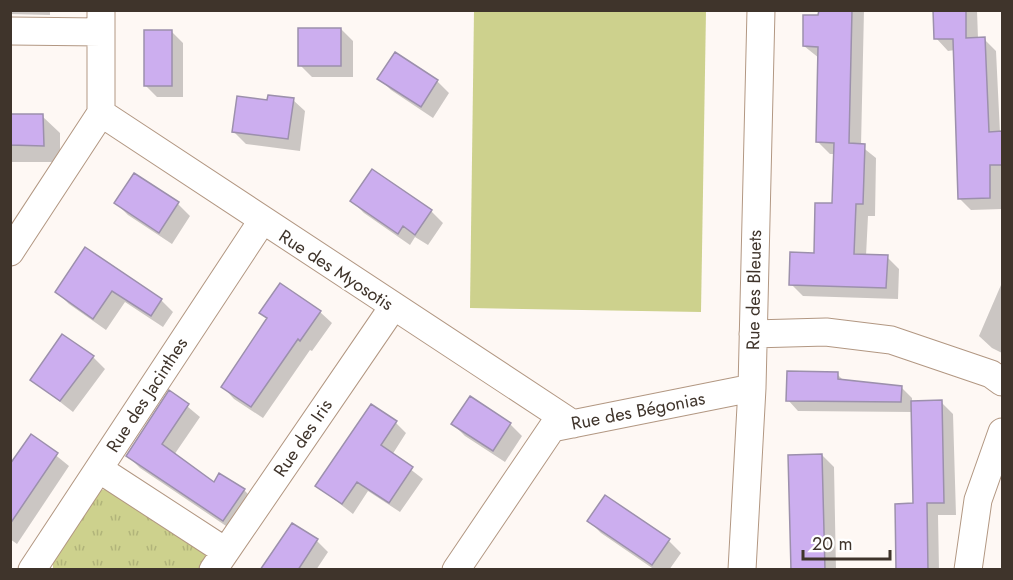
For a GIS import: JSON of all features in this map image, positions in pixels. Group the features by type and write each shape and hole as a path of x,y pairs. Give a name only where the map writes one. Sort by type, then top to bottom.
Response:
{"street":[{"name":"Rue des Bleuets","path":"742,570 752,388 761,10"},
{"path":"10,31 101,21 101,113 10,252"},
{"name":"Rue des Myosotis","path":"101,113 573,424"},
{"name":"Rue des Jacinthes","path":"32,570 262,221"},
{"name":"Rue des Iris","path":"219,561 393,307"},
{"path":"753,334 826,332 891,340 991,374 1002,382"},
{"name":"Rue des Bégonias","path":"456,570 552,428 752,388"},
{"path":"968,570 978,500 1002,432"},
{"path":"99,469 219,561"}],"green space":[{"path":"474,11 706,11 701,312 470,308"},
{"path":"105,489 206,553 204,569 53,570 53,557 98,491"}],"building":[{"path":"819,10 852,10 849,143 865,144 863,204 856,204 854,254 888,255 886,288 789,285 790,252 814,253 815,203 832,203 834,143 816,142 818,47 803,46 803,15 818,15"},
{"path":"933,10 966,10 966,38 985,37 989,132 1002,131 1002,165 990,165 990,198 958,199 953,39 934,39"},
{"path":"298,28 341,28 341,66 298,66"},
{"path":"144,30 172,30 172,86 144,86"},
{"path":"395,52 438,80 421,107 377,79"},
{"path":"268,95 294,98 288,139 232,132 237,96 267,100"},
{"path":"10,114 43,114 44,146 10,145"},
{"path":"372,169 432,210 415,235 403,226 398,234 350,201"},
{"path":"134,173 179,202 159,233 114,203"},
{"path":"85,247 162,299 151,316 112,291 93,319 55,292"},
{"path":"280,283 321,311 300,341 298,339 251,407 221,387 267,318 259,313"},
{"path":"62,334 94,356 60,401 30,380"},
{"path":"787,371 838,372 838,379 902,386 901,402 786,401"},
{"path":"169,390 189,404 162,444 214,482 219,473 245,489 223,521 126,456"},
{"path":"470,396 511,423 493,451 451,424"},
{"path":"942,400 944,503 927,503 928,570 896,570 895,504 913,503 911,401"},
{"path":"371,404 397,421 381,445 413,467 389,503 357,482 342,504 315,486"},
{"path":"31,434 58,453 10,524 10,464"},
{"path":"822,454 825,570 791,570 788,455"},
{"path":"605,495 670,539 652,565 587,521"},
{"path":"292,523 318,539 298,570 260,570"}]}
